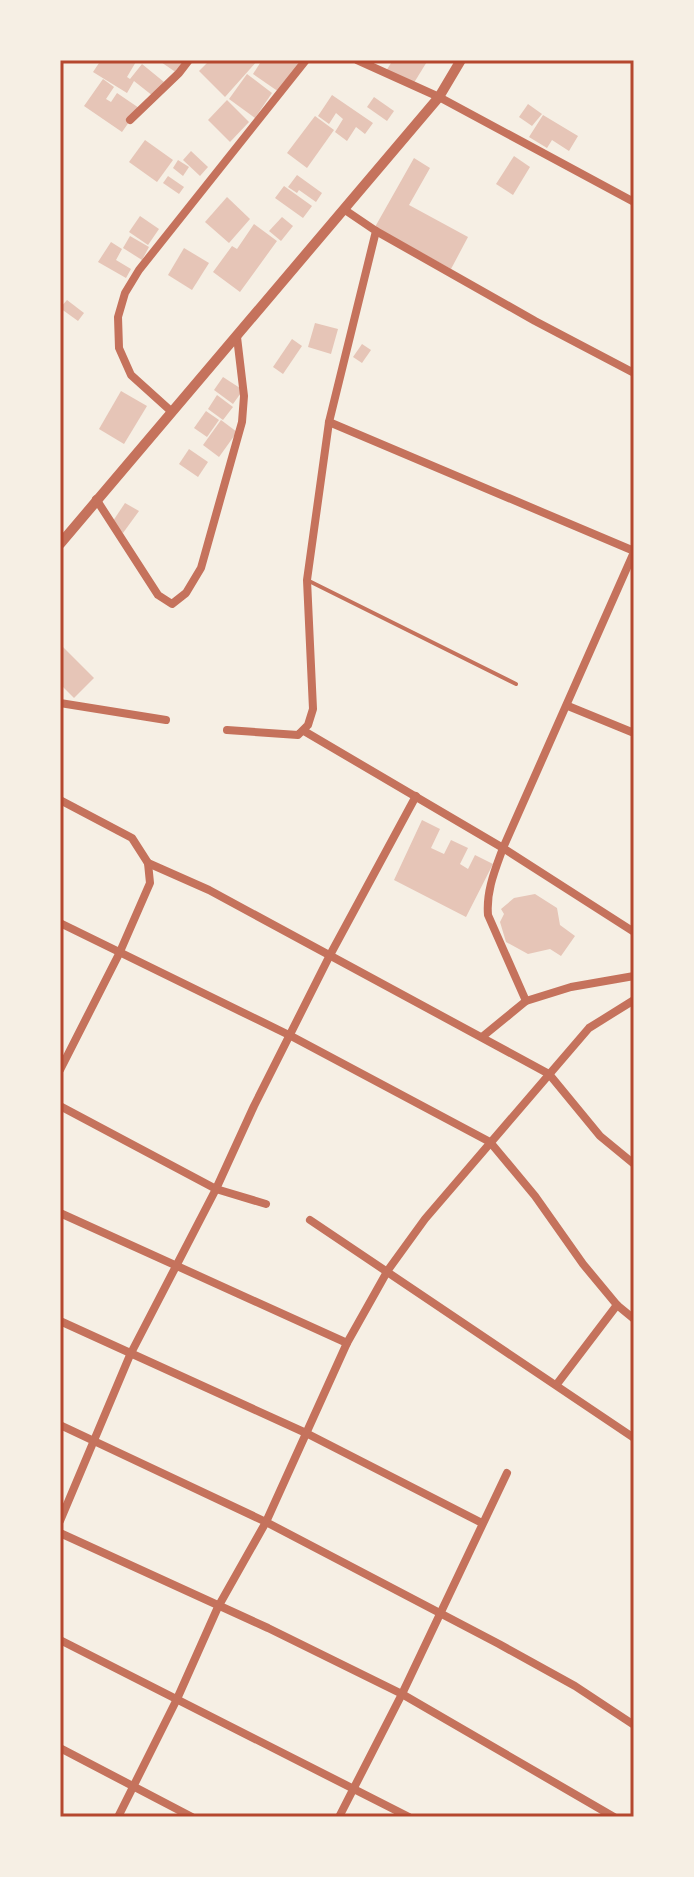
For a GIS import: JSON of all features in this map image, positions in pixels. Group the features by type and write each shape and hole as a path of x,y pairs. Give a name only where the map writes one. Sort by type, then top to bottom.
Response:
{"street":[{"path":"130,120 189,60"},
{"path":"172,412 131,375 119,348 118,317 125,293 139,270 306,60"},
{"path":"357,60 439,97 634,202"},
{"path":"61,541 439,97 461,60"},
{"path":"345,210 376,231 535,321 634,373"},
{"path":"227,730 298,735 308,725 313,709 307,580 329,422 376,231"},
{"path":"96,499 158,595 172,604 186,593 201,568 242,422 244,407 237,337"},
{"path":"329,422 634,552 503,848 487,900 488,915 526,1001"},
{"path":"60,703 166,720"},
{"path":"568,706 634,733"},
{"path":"304,731 503,848 634,932"},
{"path":"60,1521 130,1355 216,1189 330,955 416,796"},
{"path":"60,800 132,838 148,863 150,883 119,954 60,1070"},
{"path":"148,863 209,890 549,1074 600,1136 634,1164"},
{"path":"60,923 291,1036 490,1142 535,1196 583,1264 617,1305 634,1319"},
{"path":"482,1037 526,1001 571,987 634,976"},
{"path":"118,1817 177,1699 218,1607 266,1522 347,1343 388,1270 425,1219 589,1028 634,1000"},
{"path":"60,1106 216,1189 266,1204"},
{"path":"60,1213 347,1343"},
{"path":"310,1220 634,1438"},
{"path":"557,1384 617,1305"},
{"path":"60,1321 306,1433 482,1523"},
{"path":"60,1425 266,1522 575,1686 634,1725"},
{"path":"339,1817 402,1694 507,1473"},
{"path":"60,1533 402,1694 614,1817"},
{"path":"60,1640 409,1817"},
{"path":"60,1748 192,1817"}],"lane":[{"path":"307,580 516,684"}],"building":[{"path":"101,60 137,60 127,77 130,79 142,64 164,82 153,96 134,81 127,93 93,72"},
{"path":"158,60 185,60 177,73"},
{"path":"210,60 258,60 225,97 199,71"},
{"path":"262,60 294,60 299,64 279,92 253,74"},
{"path":"393,60 428,60 412,86 386,71"},
{"path":"247,74 272,93 255,118 229,99"},
{"path":"103,79 114,87 106,99 111,102 117,93 139,108 122,132 84,106"},
{"path":"332,95 373,123 365,134 356,127 347,141 335,132 343,119 336,113 329,124 318,116"},
{"path":"374,97 394,111 387,121 367,107"},
{"path":"227,100 249,122 230,142 208,120"},
{"path":"528,104 542,114 532,126 519,117"},
{"path":"543,115 578,136 569,151 552,140 547,148 529,137"},
{"path":"315,116 334,130 307,168 287,153"},
{"path":"145,140 173,160 157,182 129,162"},
{"path":"191,151 208,167 200,176 183,160"},
{"path":"514,156 530,167 513,195 496,184"},
{"path":"414,158 430,168 409,205 468,237 451,269 375,227"},
{"path":"178,160 189,167 183,176 173,168"},
{"path":"297,175 322,193 316,202 299,190 297,193 288,187"},
{"path":"168,176 184,187 179,194 163,183"},
{"path":"284,186 312,206 303,218 275,198"},
{"path":"227,197 250,219 229,243 205,222"},
{"path":"140,216 159,229 148,245 129,232"},
{"path":"282,217 293,226 281,241 269,231"},
{"path":"254,224 277,241 240,292 213,272 232,246 237,249"},
{"path":"130,236 149,247 142,260 123,248"},
{"path":"111,242 122,249 116,260 131,269 126,278 98,262"},
{"path":"184,248 209,263 192,290 168,275"},
{"path":"67,300 84,313 78,321 60,308"},
{"path":"315,323 338,329 331,354 308,347"},
{"path":"292,339 302,346 283,374 273,367"},
{"path":"362,344 371,350 362,363 353,357"},
{"path":"223,377 243,390 233,404 214,390"},
{"path":"121,391 147,406 124,444 99,429"},
{"path":"217,395 233,407 223,420 208,409"},
{"path":"206,411 219,420 207,437 194,428"},
{"path":"221,420 237,432 219,457 203,445"},
{"path":"189,449 208,462 198,477 179,464"},
{"path":"125,503 139,511 123,533 111,524"},
{"path":"62,646 94,678 74,698 60,684"},
{"path":"422,820 440,829 431,848 444,854 451,840 468,848 460,864 468,869 475,855 493,864 466,917 394,880"},
{"path":"535,894 557,908 560,925 575,936 561,956 550,949 528,954 506,942 500,922 504,914 501,909 514,898"}]}
